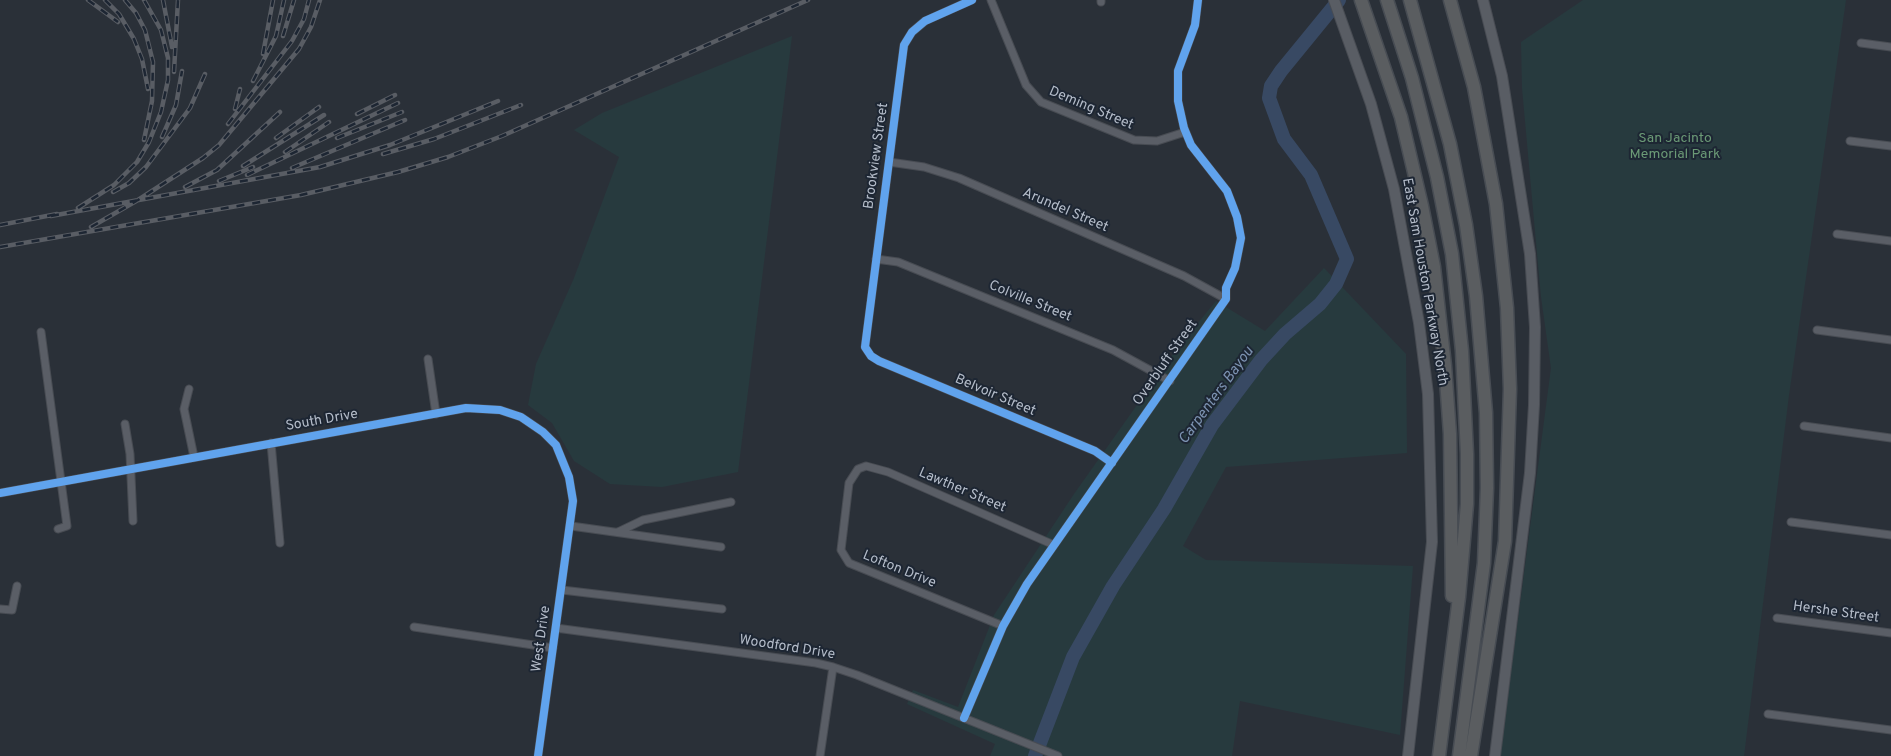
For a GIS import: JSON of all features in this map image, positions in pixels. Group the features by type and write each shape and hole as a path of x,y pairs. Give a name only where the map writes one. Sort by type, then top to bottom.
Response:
{"highway":[{"path":"1361,0 1392,90 1422,206 1434,267 1445,366 1450,434 1452,560 1448,689"},
{"name":"East Sam Houston Parkway North","path":"1387,0 1412,78 1434,160 1452,254 1465,395 1467,504 1459,597 1439,756"},
{"path":"1410,0 1450,144 1466,225 1476,296 1486,413 1487,488 1484,563 1460,756"},
{"path":"1450,0 1466,55 1496,204 1503,267 1510,398 1506,532 1471,756"}],"main road":[{"name":"East Sam Houston Parkway North","path":"1334,0 1371,104 1394,189 1424,359 1431,428 1432,542 1408,756"},
{"path":"1483,0 1502,76 1530,254 1535,327 1534,405 1524,535 1495,756"}],"street":[{"name":"Brookview Street","path":"868,353 865,341 904,45 908,38 925,21 972,0"},
{"name":"Deming Street","path":"991,0 1026,85 1041,102 1127,139 1157,140 1185,132"},
{"name":"Overbluff Street","path":"964,718 1003,626 1054,545 1226,299 1226,288 1235,268 1241,238 1237,217 1227,191 1191,145 1185,132 1178,101 1178,71 1195,25 1198,0"},
{"path":"1861,43 1891,47"},
{"path":"1850,141 1891,146"},
{"name":"Arundel Street","path":"889,162 924,167 960,178 1184,276 1226,299"},
{"path":"1837,234 1891,242"},
{"name":"Colville Street","path":"876,259 898,262 1104,346 1170,381"},
{"path":"1817,330 1891,340"},
{"path":"41,332 67,526 58,529"},
{"name":"Belvoir Street","path":"868,353 879,361 1095,451 1112,463"},
{"path":"428,359 436,414"},
{"path":"189,389 184,409 194,456"},
{"name":"South Drive","path":"0,493 62,480 466,408 500,410 521,417 543,432 560,451 569,477 572,501 571,526"},
{"path":"125,424 130,454 133,521"},
{"path":"1804,426 1891,438"},
{"path":"271,443 280,542"},
{"name":"Lawther Street","path":"858,469 866,466 888,472 1054,545"},
{"name":"Lofton Drive","path":"858,469 849,483 841,550 849,563 1003,626"},
{"path":"618,532 643,520 731,502"},
{"path":"1791,522 1891,535"},
{"path":"571,526 720,547"},
{"name":"West Drive","path":"538,756 571,526"},
{"path":"0,609 12,610 17,586"},
{"path":"562,590 722,609"},
{"name":"Hershe Street","path":"1778,618 1891,633"},
{"path":"414,627 553,648"},
{"name":"Woodford Drive","path":"556,628 816,663 857,675 1056,755"},
{"path":"820,756 833,668"},
{"path":"1768,714 1891,730"}],"green space":[{"name":"San Jacinto Memorial Park","path":"1583,0 1846,0 1789,395 1744,756 1500,756 1551,368 1541,297 1522,88 1521,42"},
{"path":"792,36 738,472 662,487 610,484 574,461 552,423 528,405 536,364 574,278 619,157 574,130 602,113"},
{"path":"1324,268 1406,354 1407,453 1226,467 1183,546 1206,560 1413,566 1400,735 1240,701 1232,756 990,756 995,744 907,704 913,690 958,707 994,615 1074,494 1178,347 1216,301 1265,331"}],"waterway":[{"name":"Carpenters Bayou","path":"1035,756 1073,657 1113,586 1164,509 1212,425 1261,360 1285,334 1320,304 1336,284 1347,259 1311,175 1284,139 1269,98 1271,86 1281,71 1339,0"}],"railway":[{"path":"88,0 118,22"},
{"path":"105,0 119,14 134,39 142,59 148,89"},
{"path":"125,0 136,13 145,30 153,62 152,101 144,140"},
{"path":"78,208 114,185 137,162 149,142 161,112 168,80 168,58 161,30 144,0"},
{"path":"163,0 172,47"},
{"path":"174,72 178,0"},
{"path":"263,54 273,0"},
{"path":"253,81 276,36 284,0"},
{"path":"283,36 294,0"},
{"path":"228,124 292,41 304,19 309,0"},
{"path":"91,227 138,200 203,158 219,145 299,49 311,27 320,0"},
{"path":"0,247 301,195 398,172 448,157 502,136 808,0"},
{"path":"162,137 176,105 182,71"},
{"path":"113,192 129,183 146,167 190,108 205,74"},
{"path":"235,109 240,89"},
{"path":"357,114 395,95"},
{"path":"51,216 320,167 390,145 498,101"},
{"path":"247,175 398,103"},
{"path":"383,154 434,139 521,105"},
{"path":"276,138 319,107"},
{"path":"185,187 217,170 280,112"},
{"path":"337,138 402,112"},
{"path":"243,166 324,115"},
{"path":"292,168 405,120"},
{"path":"285,152 329,122"},
{"path":"219,181 253,167"},
{"path":"0,225 57,214"}],"cycle path":[{"path":"972,0 925,21 912,32 904,45 865,347 871,356 879,361 1095,451 1112,463"},
{"path":"964,718 1003,626 1027,584 1226,299 1226,288 1235,268 1241,238 1237,217 1227,191 1191,145 1184,128 1178,101 1178,71 1195,25 1198,0"},
{"path":"0,493 466,408 500,410 521,417 543,432 556,445 569,477 573,501 538,756"}]}
